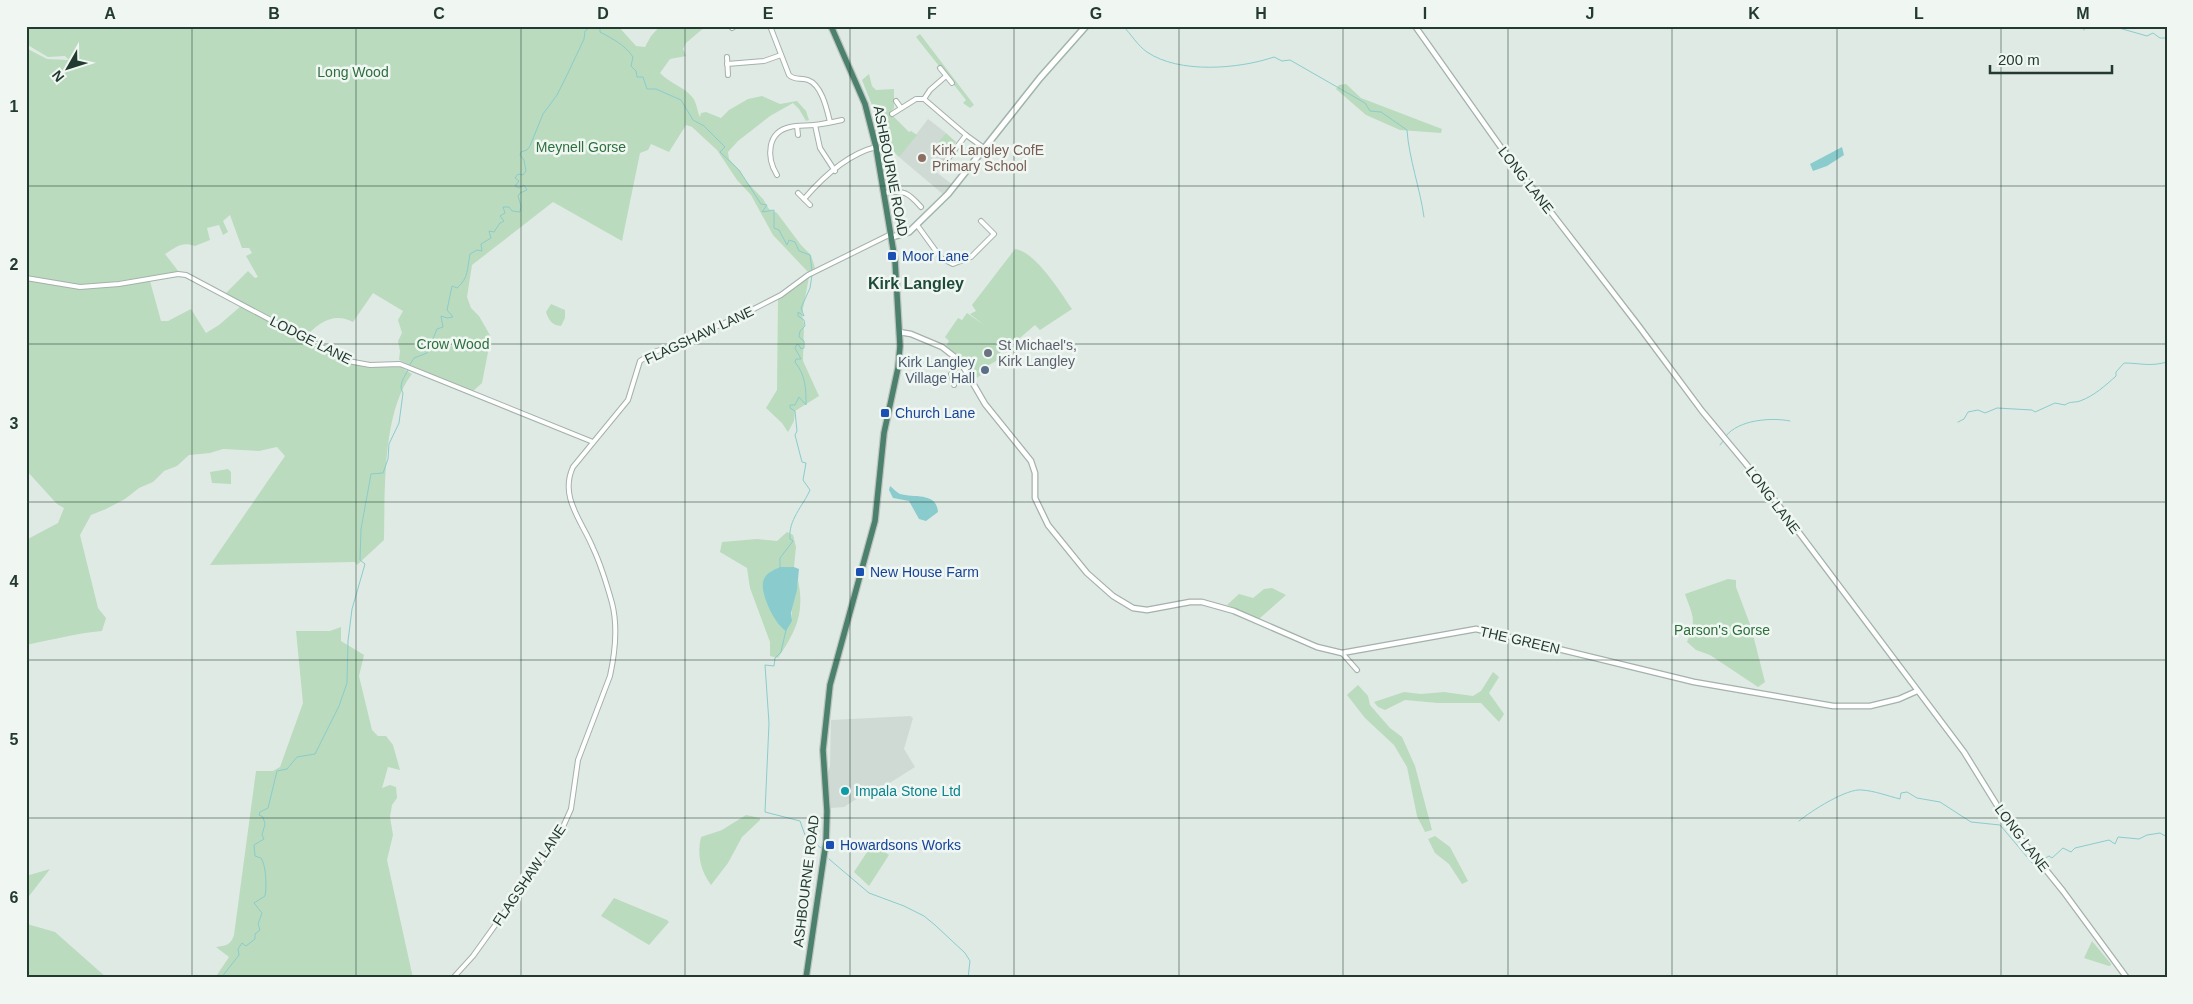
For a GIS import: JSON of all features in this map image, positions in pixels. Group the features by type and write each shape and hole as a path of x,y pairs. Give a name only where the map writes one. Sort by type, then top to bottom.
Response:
{"highway":[{"name":"ASHBOURNE ROAD","path":"806,978 826,842 827,814 823,750 830,686 874,520 884,433 898,368 899,332 897,278 892,235 876,147 862,97 831,26"}],"main road":[{"path":"892,235 909,232 948,194 1040,78 1086,26"}],"street":[{"path":"770,26 790,77 795,80 806,79 814,86 825,104 830,122"},
{"name":"LONG LANE","path":"1415,26 1500,146 1702,411 1761,482 1969,759 2008,823 2063,891 2127,978"},
{"path":"727,64 759,61 781,55"},
{"path":"727,57 728,75"},
{"path":"940,68 952,83"},
{"path":"924,99 930,90 946,76"},
{"path":"892,114 916,100 924,99 966,136 984,148"},
{"path":"896,101 901,108"},
{"path":"776,175 769,155 775,136 785,128 842,120"},
{"path":"816,125 820,148 835,171"},
{"path":"797,126 798,135"},
{"path":"944,164 966,136"},
{"path":"804,199 820,181 860,153 876,147"},
{"path":"763,155 769,155"},
{"path":"884,193 905,192 912,196 921,207"},
{"path":"798,193 810,205"},
{"path":"917,225 941,258 953,264 971,257 994,234 980,221"},
{"name":"FLAGSHAW LANE","path":"452,978 473,956 558,838 571,809 578,760 610,676 615,620 612,604 594,550 573,510 567,487 573,466 628,400 640,361 654,352 678,344 742,315 781,295 808,274 892,235"},
{"name":"LODGE LANE","path":"26,278 80,287 119,284 178,274 186,275 348,361 370,365 400,364 593,442"},
{"path":"899,332 911,334 942,347 961,362 951,374"},
{"name":"THE GREEN","path":"961,362 985,404 1031,461 1036,473 1035,498 1037,506 1048,525 1087,573 1113,596 1133,608 1147,610 1190,602 1202,602 1234,610 1317,647 1342,653 1476,629 1694,682 1833,706 1870,706 1899,699 1917,691"},
{"path":"943,374 951,374"},
{"path":"951,374 954,386"},
{"path":"1342,653 1356,670"}],"shaded area":[{"name":"Kirk Langley CofE Primary School","path":"928,119 946,133 933,148 945,159 936,172 953,185 944,195 899,157"},
{"path":"910,716 913,718 904,749 915,767 888,784 863,792 861,796 844,807 831,808 828,773 830,766 831,720"}],"green space":[{"path":"26,26 618,26 636,46 645,47 651,36 660,26 706,26 686,43 683,49 686,56 670,59 660,73 690,94 700,117 701,113 706,112 721,118 729,110 748,99 762,96 780,104 797,101 806,111 809,120 806,121 793,103 770,116 738,141 728,152 729,159 745,180 763,199 769,209 777,213 811,255 815,268 808,272 773,235 751,195 737,180 717,150 692,127 686,125 669,152 651,144 648,150 640,153 622,241 553,202 472,265 467,297 471,308 479,316 491,337 482,383 472,392 399,360 398,341 402,333 398,320 403,311 373,293 353,322 346,319 333,318 321,323 306,337 225,294 248,271 255,278 258,277 246,256 252,253 249,248 242,248 230,215 223,221 228,232 223,235 219,225 207,228 210,240 195,246 186,244 179,246 165,254 179,272 92,285 46,283 84,289 150,281 161,321 168,321 191,309 206,333 219,325 241,306 350,362 399,366 412,374 402,390 390,431 385,476 384,540 357,565 355,562 210,565 285,456 277,447 259,451 223,449 210,453 189,455 177,466 164,471 153,482 139,488 125,499 91,515 80,535 98,608 106,618 102,631 26,645 26,540 58,523 64,508 57,504 26,470 26,48 47,59 69,60 65,56 48,57 26,44"},
{"path":"920,34 974,105 970,108 963,103 966,100 916,37"},
{"path":"869,74 872,86 876,90 894,89 894,108 890,113 909,132 911,131 917,135 899,157 894,152 886,128 879,123 862,80"},
{"path":"1346,84 1361,98 1442,129 1441,133 1400,130 1366,115 1336,89 1339,85"},
{"path":"946,133 956,142 944,157 933,148"},
{"path":"1015,249 1023,251 1039,265 1072,309 1040,330 1035,325 1007,349 1003,348 996,361 978,371 981,375 975,379 961,358 946,346 949,341 945,337 958,318 962,320 967,313 984,325 970,314 976,311 972,305"},
{"path":"809,277 802,314 804,325 803,361 819,396 795,411 794,421 788,432 782,423 766,408 777,390 778,299"},
{"path":"551,304 565,310 565,318 561,326 553,324 548,318 546,312"},
{"path":"228,469 231,472 231,484 212,483 210,472"},
{"path":"787,532 793,535 796,547 794,567 780,567 792,621 798,580 800,602 794,630 778,658 770,656 770,642 750,588 747,568 720,552 722,542 757,539 777,541"},
{"name":"Parson's Gorse","path":"1728,579 1736,580 1736,587 1751,627 1765,682 1758,687 1710,655 1696,650 1687,642 1693,618 1685,594"},
{"path":"1272,588 1286,595 1259,619 1227,605 1239,594 1253,598 1264,589"},
{"path":"341,627 341,641 364,655 359,676 372,730 378,736 386,736 393,745 400,770 388,767 382,788 390,785 396,787 397,798 392,805 390,817 393,835 387,860 413,978 215,978 229,957 216,947 227,944 234,935 256,771 273,771 280,767 303,703 296,631 330,631"},
{"path":"1493,672 1499,677 1489,693 1504,714 1499,722 1481,703 1438,703 1405,700 1385,710 1378,707 1374,702 1404,692 1421,694 1444,692 1473,696 1481,691"},
{"path":"1358,685 1368,696 1370,705 1390,728 1402,737 1415,766 1432,830 1425,832 1417,816 1407,767 1394,745 1365,718 1347,695"},
{"path":"746,815 760,818 760,820 742,837 728,863 711,885 704,874 700,862 701,837 722,830"},
{"path":"1435,836 1450,847 1468,881 1462,884 1449,864 1435,853 1428,839"},
{"path":"873,843 889,855 869,886 854,872"},
{"path":"50,869 26,900 26,876"},
{"path":"614,898 669,922 649,945 601,916"},
{"path":"27,924 55,932 107,978 26,978"},
{"path":"2092,941 2111,964 2111,965 2084,958"}],"water":[{"path":"1842,147 1844,155 1827,166 1813,171 1810,164"},
{"path":"890,486 900,494 924,497 934,501 938,512 926,521 919,519 909,501 893,498 889,490"},
{"path":"780,567 799,569 797,590 791,613 792,621 786,631 777,622 763,591 766,575"}],"waterway":[{"path":"409,366 414,358 427,353 437,329 443,327 441,316 453,317 447,310 452,286 457,288 464,280 470,254 477,250 482,251 481,244 491,238 489,231 494,232 500,223 504,221 500,216 505,213 503,207 509,207 512,211 520,212 521,206 518,196 527,190 524,185 519,188 515,186 519,181 515,178 518,174 523,175 526,171 524,160 520,155 521,152 527,150 530,146 543,114 557,95 568,73 584,39 585,31 592,26"},
{"path":"600,26 600,32 622,46 633,57 631,66 636,71 637,77 643,77 647,89 656,89 681,100 693,120 704,126 725,147 720,152 739,170 761,204 767,205 762,212 774,210 774,228 779,230 787,245 789,240 795,242 799,251 810,255 812,271"},
{"path":"1123,26 1147,52 1175,64 1209,67 1244,64 1274,57 1282,61 1290,60 1365,103 1370,111 1381,112 1407,130 1424,217"},
{"path":"2112,26 2147,36 2153,33 2160,38 2167,38"},
{"path":"780,567 780,558 793,541 790,539 791,526 810,490 803,480 806,463 802,462 795,435 797,431 795,411 790,408 790,405 795,405 799,397 806,405 803,378 795,362 796,359 801,359 795,348 797,344 801,349 804,348 804,341 799,337 800,331 805,326 804,320 798,316 798,312 804,316 801,308 810,288 812,275"},
{"path":"1958,422 1964,419 1968,412 1978,410 1985,413 1997,408 2032,410 2035,412 2055,403 2065,405 2080,401 2108,383 2116,376 2116,372 2124,363 2150,365 2167,362"},
{"path":"221,978 239,955 238,949 242,943 246,946 255,939 255,934 260,930 258,924 262,913 254,903 265,896 266,876 261,858 255,856 254,845 264,839 262,835 265,824 263,817 259,815 260,812 268,808 277,771 287,769 297,757 315,754 339,706 347,683 348,641 352,609 365,564 360,560 361,529 371,474 383,473 388,459 389,444 399,423 403,393 401,384 408,370"},
{"path":"1726,436 1738,426 1755,421 1774,419 1790,421"},
{"path":"1720,445 1724,440"},
{"path":"786,630 781,652 775,658 774,666 765,665 769,723 765,812 800,821 805,835 821,848"},
{"path":"1799,821 1829,801 1855,790 1872,791 1900,799 1901,793 1907,792 1917,798 1940,802 1971,822 2000,825 2033,864 2036,863"},
{"path":"2040,861 2049,856 2052,858 2063,848 2071,852 2075,848 2109,840 2115,844 2118,837 2139,839 2147,835 2160,833 2167,837"},
{"path":"829,859 869,893 904,906 924,916 935,925 965,953 970,961 968,978"}],"place":[{"name":"Kirk Langley CofE Primary School","path":"922,158"},
{"name":"Moor Lane","path":"892,256"},
{"name":"St Michael's, Kirk Langley","path":"988,353"},
{"name":"Kirk Langley Village Hall","path":"985,370"},
{"name":"Church Lane","path":"885,413"},
{"name":"New House Farm","path":"860,572"},
{"name":"Impala Stone Ltd","path":"845,791"},
{"name":"Howardsons Works","path":"830,845"}],"district":[{"name":"Kirk Langley","path":"916,283"}],"park label":[{"name":"Long Wood","path":"353,72"},
{"name":"Meynell Gorse","path":"581,147"},
{"name":"Crow Wood","path":"453,344"}]}
